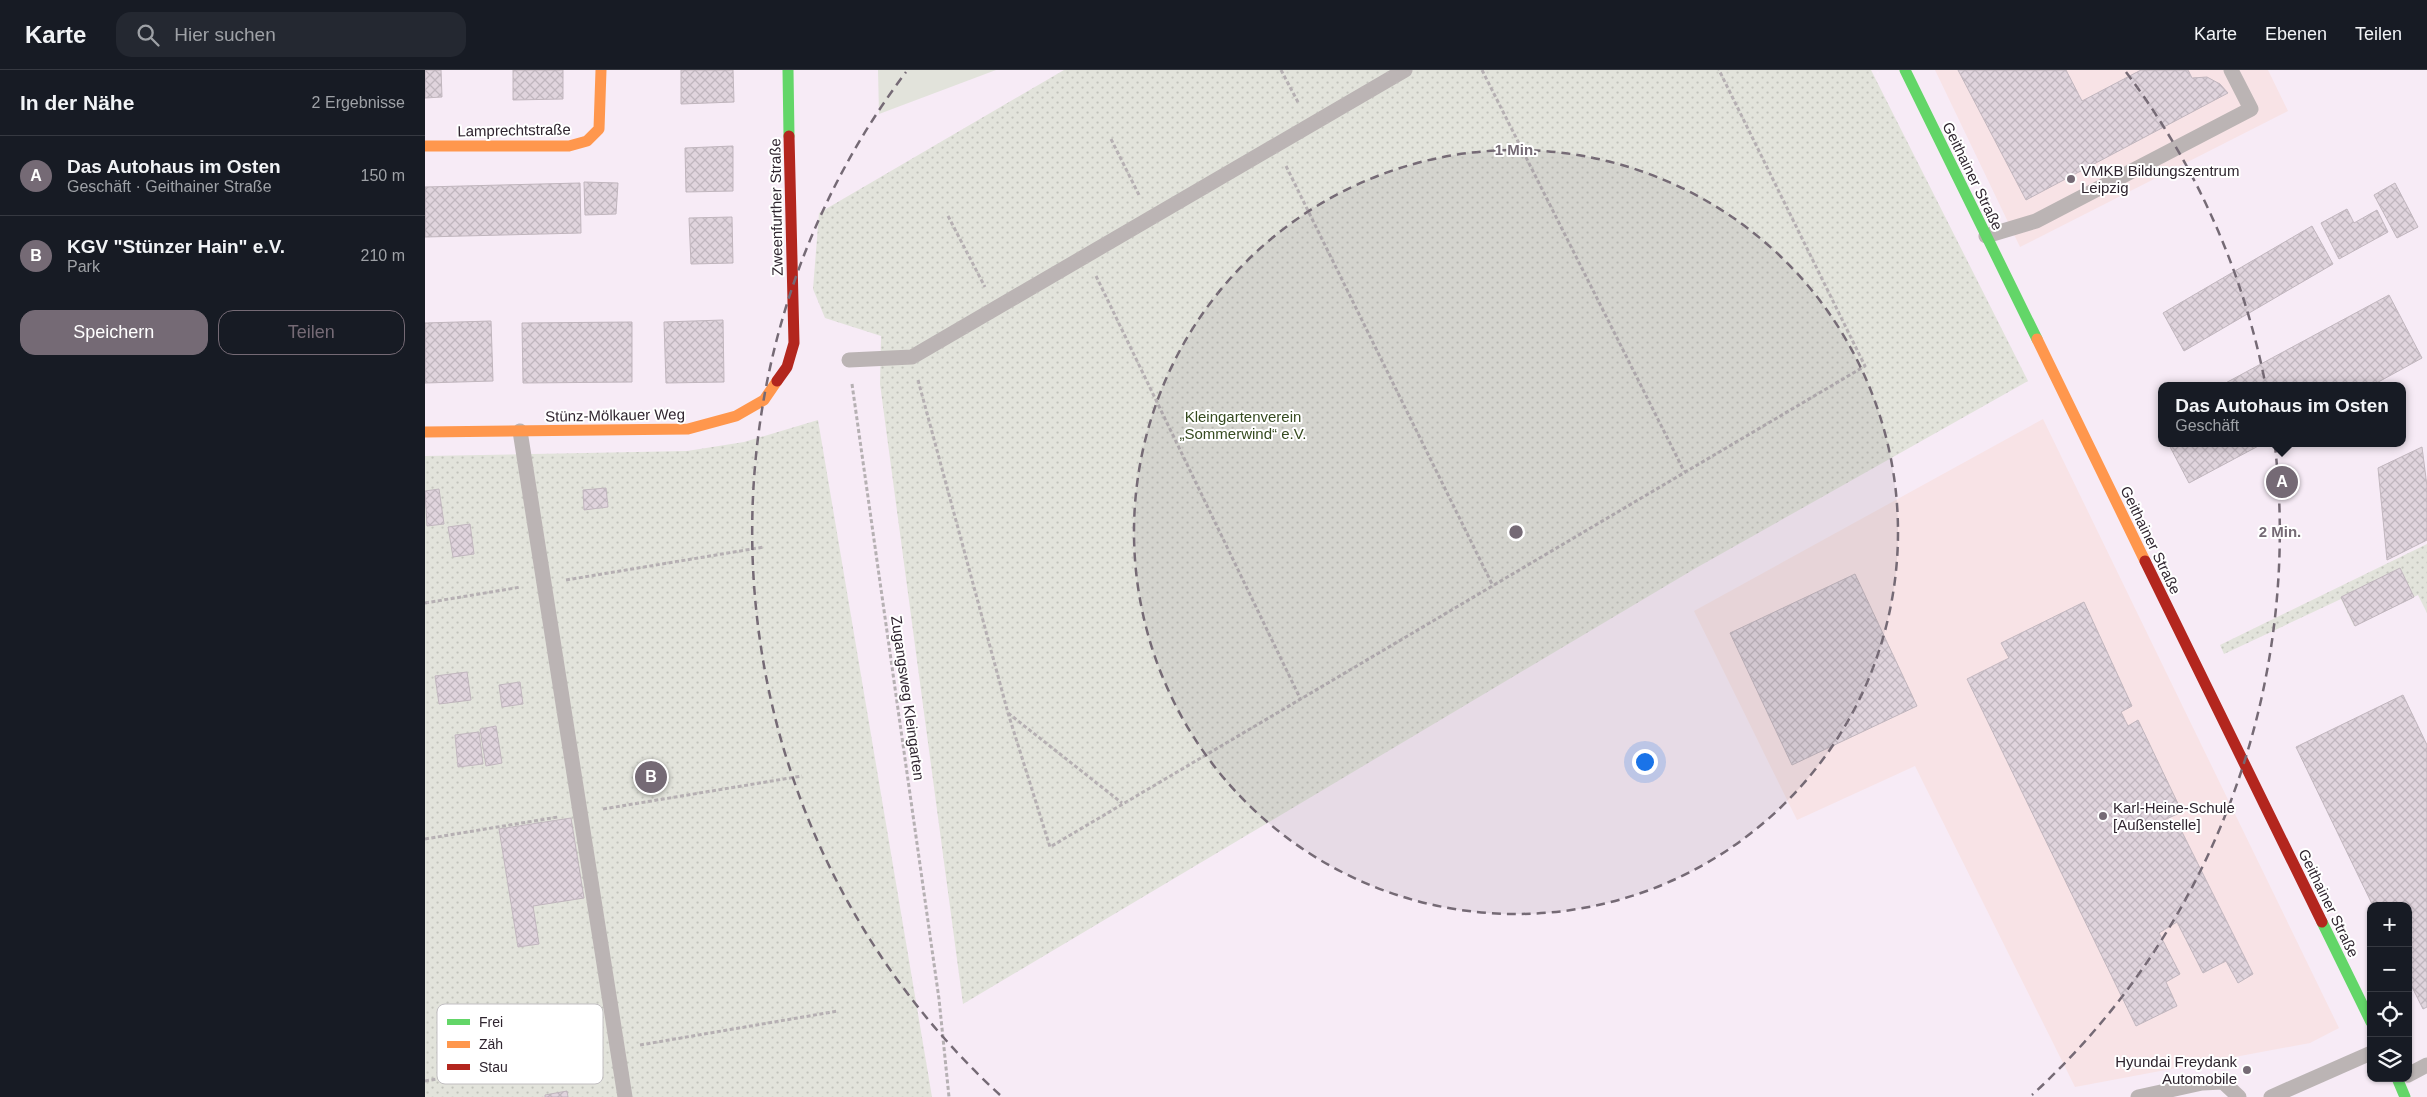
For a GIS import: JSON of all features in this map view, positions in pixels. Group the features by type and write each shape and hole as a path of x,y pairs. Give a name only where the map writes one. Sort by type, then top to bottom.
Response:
{"street":[{"name":"Lamprechtstraße","path":"425,146 569,146 587,141 599,129 601,70"},
{"name":"Zweenfurther Straße","path":"788,70 794,343"},
{"name":"Geithainer Straße","path":"1905,70 2367,1014"},
{"name":"Stünz-Mölkauer Weg","path":"425,432 688,429 736,416 764,400 787,367 794,343"},
{"path":"2402,1082 2405,1097"}],"lane":[{"path":"849,360 912,357 1405,70"},
{"path":"1986,236 2036,220 2251,109 2231,70"},
{"path":"521,431 579,813 625,1097"},
{"path":"2271,1097 2367,1055"},
{"path":"2412,1072 2427,1065"},
{"path":"2138,1097 2202,1083 2223,1082 2239,1097"}],"path":[{"path":"1281,70 1310,125"},
{"path":"1482,70 1684,471"},
{"path":"912,357 1007,713 1050,847 1684,471 1865,366 1719,70"},
{"path":"1111,139 1151,218"},
{"path":"1275,146 1493,586"},
{"path":"948,216 995,308"},
{"path":"1086,256 1300,698"},
{"name":"Zugangsweg Kleingarten","path":"849,360 939,999 949,1097"},
{"path":"425,603 763,547"},
{"path":"1007,713 1122,803"},
{"path":"425,839 802,776"}],"shaded area":[{"name":"VMKB Bildungszentrum Leipzig","path":"1935,70 2268,70 2288,111 2020,247"},
{"path":"2043,419 2339,1028 2310,1043 2075,1087 1915,766 1797,820 1694,611"}],"green space":[{"path":"878,70 996,70 879,114"},
{"name":"Kleingartenverein „Sommerwind“ e.V.","path":"1064,70 1871,70 2028,381 1696,568 963,1004 880,384 881,336 825,318 813,289 819,213"},
{"path":"818,420 932,1097 425,1097 425,456 687,451 744,442"},
{"path":"2427,544 2427,613 2418,595 2354,626 2341,599 2224,654 2220,645"}],"building":[{"path":"425,70 441,70 442,97 425,98"},
{"path":"513,70 563,70 563,99 513,100"},
{"path":"681,70 733,70 734,102 681,104"},
{"path":"1958,70 2066,70 2082,101 2141,70 2188,70 2192,78 2207,77 2220,84 2228,93 2026,200"},
{"path":"733,146 733,191 686,192 685,148"},
{"path":"584,182 618,183 616,214 585,215"},
{"path":"580,183 581,233 425,237 425,187"},
{"path":"2395,183 2418,227 2397,238 2374,195"},
{"path":"2347,209 2354,223 2377,210 2388,232 2339,259 2321,223"},
{"path":"732,217 733,263 691,264 689,218"},
{"path":"2312,226 2333,264 2184,351 2163,313"},
{"path":"2389,295 2422,358 2378,382 2227,382"},
{"path":"723,320 724,382 666,383 664,322"},
{"path":"491,321 493,381 425,383 425,323"},
{"path":"632,322 632,382 523,383 522,323"},
{"path":"2170,447 2256,447 2189,483"},
{"path":"2422,447 2427,486 2427,540 2387,560 2378,468"},
{"path":"606,488 608,507 584,510 583,490"},
{"path":"439,489 444,524 427,526 425,491"},
{"path":"470,524 474,554 453,557 448,527"},
{"path":"2400,568 2414,597 2355,626 2341,597"},
{"path":"1855,574 1917,706 1792,765 1730,633"},
{"name":"Karl-Heine-Schule [Außenstelle]","path":"2084,602 2132,706 2121,712 2128,726 2138,720 2182,812 2164,820 2171,832 2180,828 2253,974 2238,983 2226,961 2203,973 2177,922 2159,933 2180,974 2166,982 2177,1006 2136,1026 1967,679 2009,658 2001,643"},
{"path":"467,672 471,700 439,704 435,676"},
{"path":"520,682 523,704 502,707 499,685"},
{"path":"2403,695 2427,745 2427,1007 2423,1009 2412,987 2412,902 2371,902 2296,747"},
{"path":"496,726 502,763 486,766 480,729"},
{"path":"479,732 483,764 458,767 455,735"},
{"path":"571,818 584,898 533,906 539,944 518,947 499,829"},
{"path":"567,1091 568,1097 545,1097 545,1095"}],"traffic: fast":[{"path":"788,70 789,136"},
{"path":"1905,70 2037,339"},
{"path":"2322,922 2367,1014"},
{"path":"2399,1082 2405,1097"}],"traffic: slow":[{"path":"425,146 569,146 587,141 599,129 601,70"},
{"path":"2037,339 2145,561"},
{"path":"425,432 688,429 736,416 764,400 777,381"}],"traffic: jam":[{"path":"777,381 787,367 794,343 789,136"},
{"path":"2145,561 2322,922"}],"place":[{"name":"VMKB Bildungszentrum Leipzig","path":"2071,179"},
{"name":"Das Autohaus im Osten","path":"2282,482"},
{"name":"KGV \"Stünzer Hain\" e.V.","path":"651,777"},
{"name":"Karl-Heine-Schule [Außenstelle]","path":"2103,816"},
{"name":"Hyundai Freydank Automobile","path":"2247,1070"}]}
